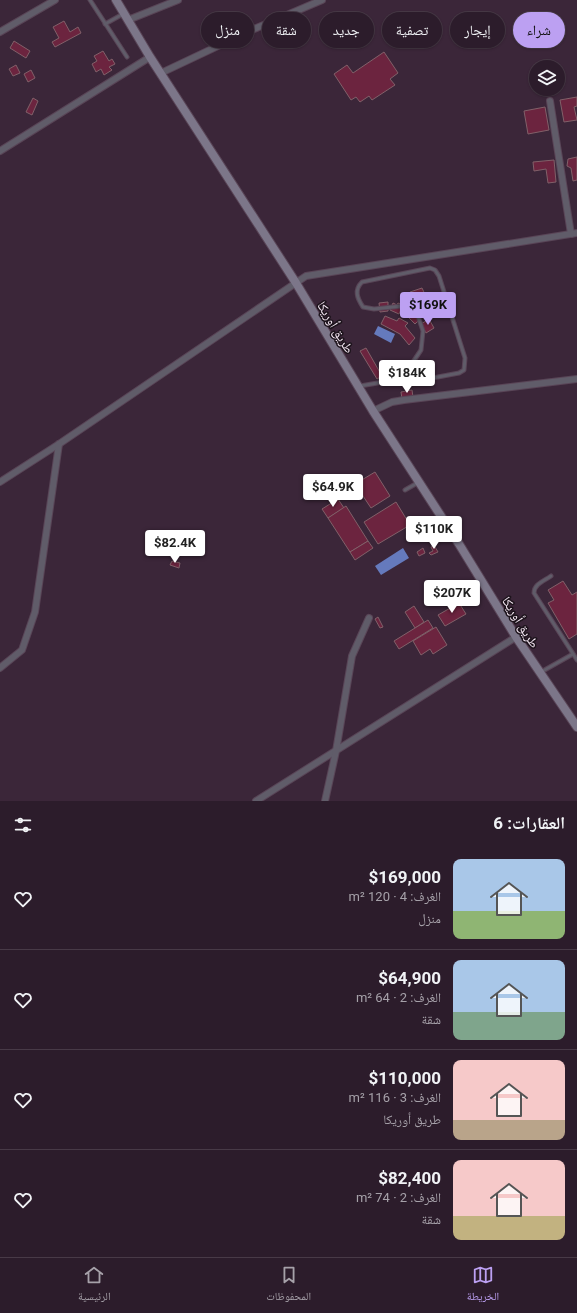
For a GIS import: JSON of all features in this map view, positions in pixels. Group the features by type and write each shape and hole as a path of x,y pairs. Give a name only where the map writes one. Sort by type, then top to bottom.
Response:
{"street":[{"path":"0,32 55,0"},
{"name":"طريق أوريكا","path":"116,0 150,57 162,73 296,283 373,411 516,637 577,727"},
{"path":"126,16 178,0"},
{"path":"162,73 254,28 322,0"},
{"path":"0,151 150,57"},
{"path":"0,482 59,444 306,276 574,234 550,101"},
{"path":"373,411 392,402 404,400 577,379"},
{"path":"0,668 22,650 35,612 59,444"},
{"path":"325,801 336,751 352,656 369,618"},
{"path":"256,801 516,637"}],"lane":[{"path":"90,0 127,57"},
{"path":"105,24 126,16"},
{"path":"358,386 395,380 408,372 421,350 423,331 418,316 414,311 402,306 374,309 363,307 359,301 356,291 362,282 430,268 435,270 439,276 465,358 464,370 459,373 422,380 415,378 408,372"},
{"path":"405,490 419,482"},
{"path":"551,576 537,585 534,589 534,593 577,660"},
{"path":"540,673 573,654"}],"water":[{"path":"378,326 395,334 391,343 374,334"},
{"path":"403,548 409,558 381,575 375,566"}],"building":[{"path":"64,21 70,32 78,27 81,33 55,47 52,42 59,38 53,27"},
{"path":"14,41 30,51 26,58 10,48"},
{"path":"103,51 109,61 112,59 115,64 109,67 112,70 104,75 101,69 96,72 92,64 97,61 94,56"},
{"path":"384,52 398,73 390,79 395,85 372,100 369,96 360,102 356,97 351,100 334,74 347,65 353,73"},
{"path":"16,65 20,73 13,76 9,69"},
{"path":"31,70 35,78 28,82 24,74"},
{"path":"577,97 577,106 574,107 577,120 564,122 560,100"},
{"path":"33,98 38,101 32,115 26,112"},
{"path":"545,107 549,130 528,134 524,111"},
{"path":"577,157 577,180 573,181 571,168 567,166 568,159"},
{"path":"554,160 556,182 548,183 546,169 534,171 533,162"},
{"path":"422,288 428,301 424,303 422,297 413,300 410,292"},
{"path":"388,302 388,311 380,312 379,303"},
{"path":"393,303 403,305 399,314 390,310"},
{"path":"417,311 422,317 415,324 409,318"},
{"path":"385,316 397,321 399,318 408,323 405,326 415,338 409,345 400,334 381,324"},
{"path":"429,319 434,328 426,333 421,324"},
{"path":"366,348 382,376 377,379 360,351"},
{"path":"412,390 413,397 402,399 401,392"},
{"path":"375,472 390,496 371,508 355,484"},
{"path":"355,485 359,491 348,498 344,492"},
{"path":"338,499 344,508 328,518 322,509"},
{"path":"396,502 410,525 378,544 364,522"},
{"path":"346,506 368,541 350,552 328,518"},
{"path":"368,541 373,548 355,560 350,552"},
{"path":"434,545 438,552 431,555 429,553 433,551 431,547"},
{"path":"423,548 425,553 419,556 417,552"},
{"path":"172,561 180,563 179,568 170,565"},
{"path":"563,581 572,595 577,592 577,634 569,639 548,603 554,600 548,590"},
{"path":"459,603 466,614 445,626 438,615"},
{"path":"414,606 424,622 415,628 405,612"},
{"path":"378,617 383,627 380,628 375,619"},
{"path":"428,620 433,628 399,649 394,641"},
{"path":"436,627 447,645 433,654 430,649 421,655 413,641"}]}
